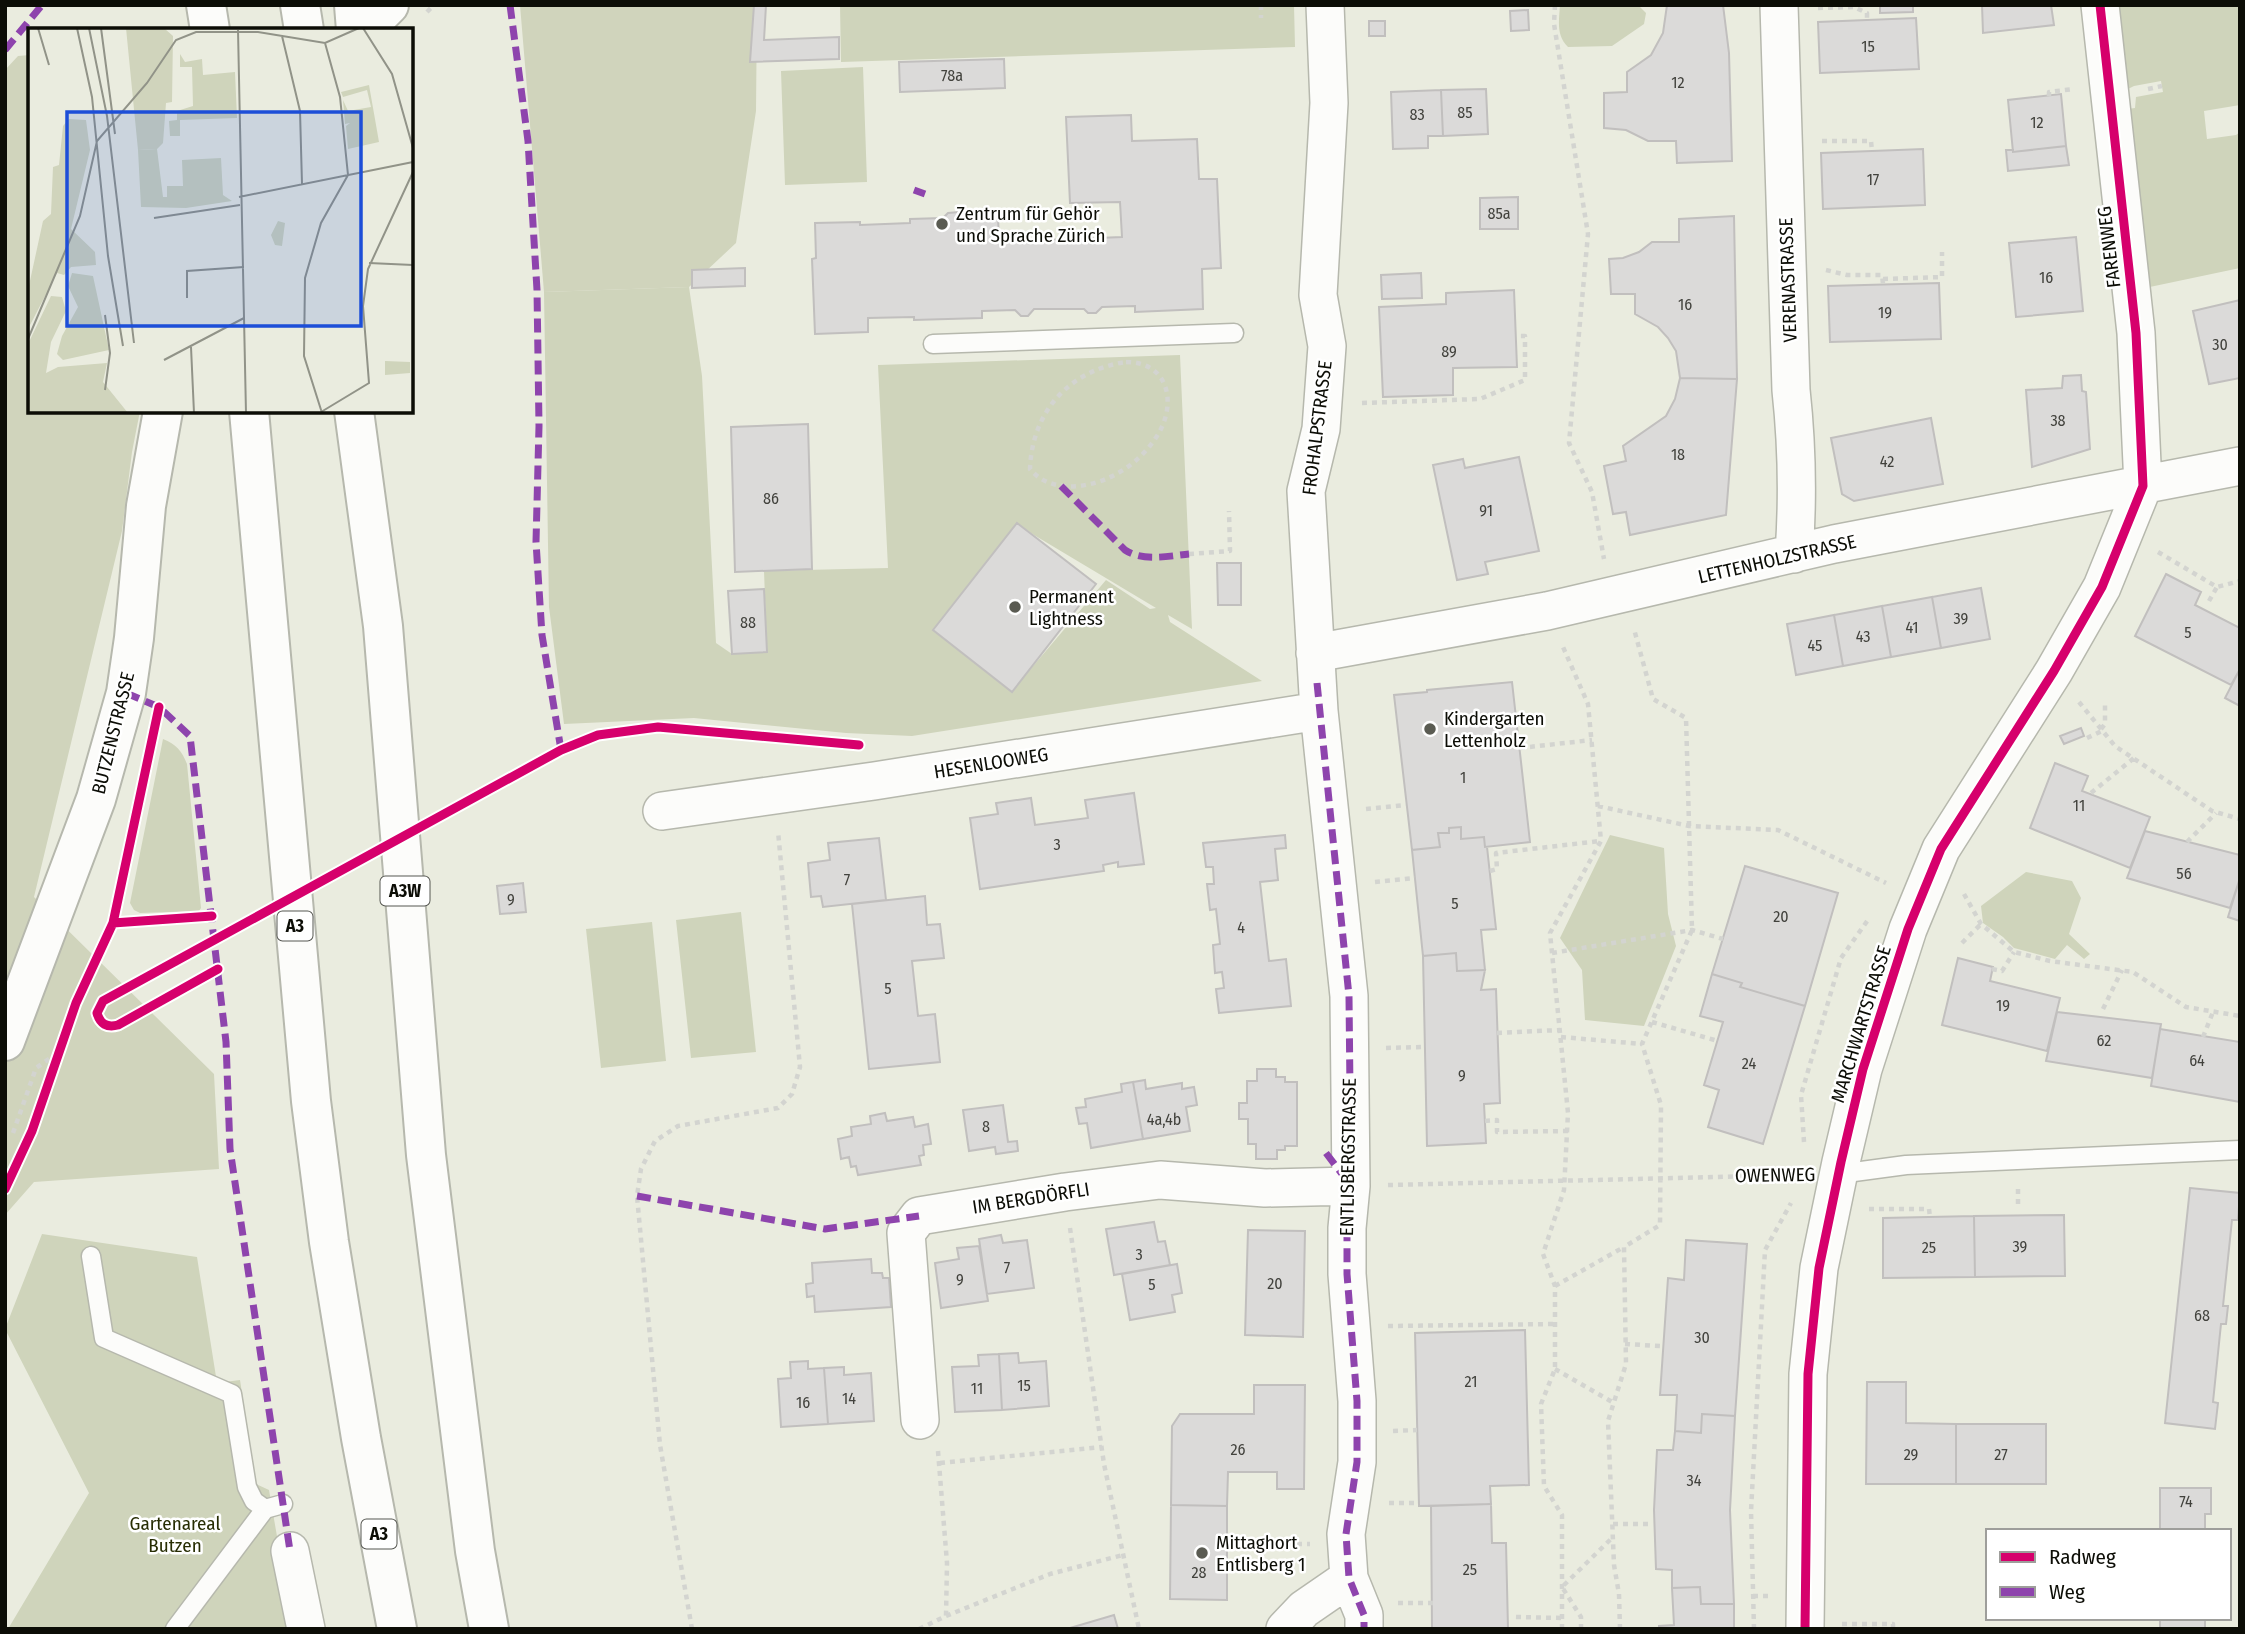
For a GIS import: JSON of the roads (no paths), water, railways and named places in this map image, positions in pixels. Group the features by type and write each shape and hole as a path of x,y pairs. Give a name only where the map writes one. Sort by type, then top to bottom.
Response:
{"main road":[{"path":"206,5 209,28"},
{"path":"300,5 304,28"},
{"path":"354,5 356,28"},
{"path":"366,28 389,5"},
{"name":"BUTZENSTRASSE","path":"5,1041 96,799 126,693 146,506 163,413"},
{"name":"A3","path":"249,413 311,1101 360,1438 397,1629"},
{"name":"A3W","path":"354,413 383,626 426,1155 468,1499 489,1629"},
{"path":"376,413 383,626"}],"street":[{"name":"FROHALPSTRASSE","path":"1317,682 1306,491 1321,429 1327,346 1318,295 1329,103 1325,5"},
{"name":"FARENWEG","path":"2100,5 2136,333 2143,486"},
{"name":"VERENASTRASSE","path":"1792,7 1791,390 1796,444 1797,505 1794,554"},
{"name":"LETTENHOLZSTRASSE","path":"1317,682 1547,611 1834,544 2240,466"},
{"name":"MARCHWARTSTRASSE","path":"1819,1626 1808,1374 1819,1268 1822,1174 1863,1069 1908,929 1941,849 2054,671 2102,587 2143,486"},
{"name":"HESENLOOWEG","path":"662,811 848,785 1317,682"},
{"name":"ENTLISBERGSTRASSE","path":"1317,682 1349,996 1351,1186 1347,1228 1350,1327 1357,1401 1357,1462 1346,1528 1349,1578 1364,1615 1364,1629"},
{"name":"IM BERGDÖRFLI","path":"920,1420 906,1233 919,1216 1065,1192 1160,1180 1265,1188 1351,1186"},
{"path":"290,1551 306,1629"},
{"path":"1285,1629 1304,1609 1349,1578"}],"lane":[{"path":"933,344 1234,333"},
{"name":"OWENWEG","path":"1822,1174 1906,1165 2240,1150"},
{"path":"91,1256 104,1338 232,1394 247,1487 254,1501 265,1509"},
{"path":"175,1629 265,1509 283,1504"}],"place":[{"name":"Zentrum für Gehör und Sprache Zürich","path":"942,224"},
{"name":"Permanent Lightness","path":"1015,607"},
{"name":"Kindergarten Lettenholz","path":"1430,729"},
{"name":"Mittaghort Entlisberg 1","path":"1202,1553"}],"park label":[{"name":"Gartenareal Butzen","path":"175,1534"}]}
